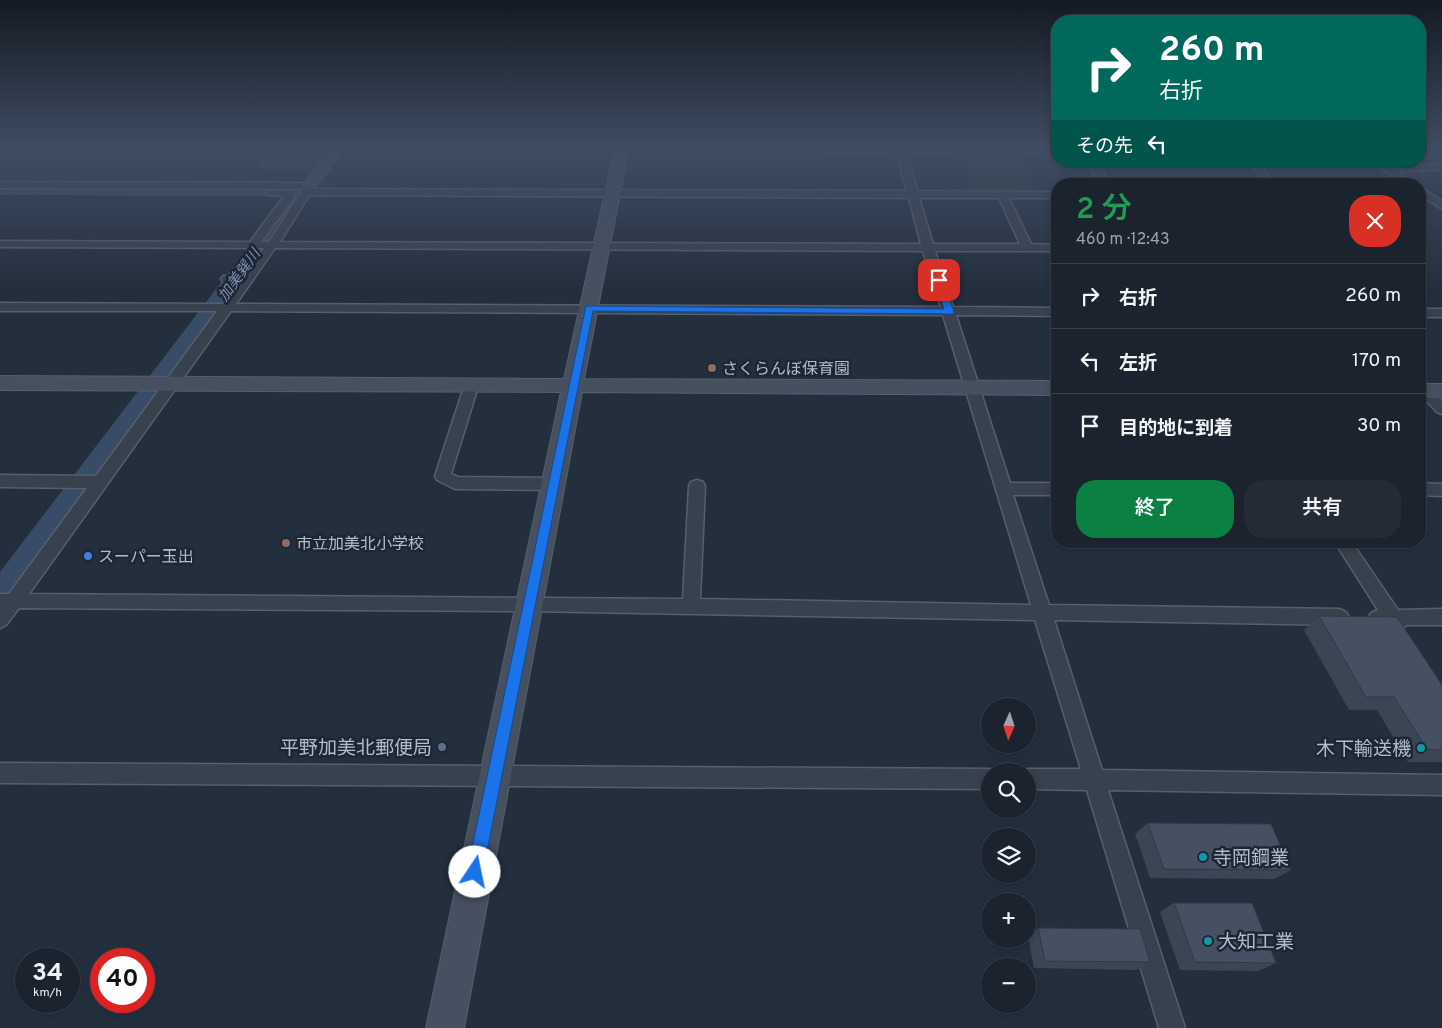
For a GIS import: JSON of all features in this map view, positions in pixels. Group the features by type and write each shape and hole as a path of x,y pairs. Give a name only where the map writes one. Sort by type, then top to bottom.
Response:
{"street":[{"path":"173,195 295,202 543,195"},
{"path":"289,195 295,202"},
{"path":"0,620 9,601 99,482 163,383 236,280 300,195"},
{"path":"445,1028 552,484 613,195"},
{"path":"913,195 1172,1028"},
{"path":"1002,195 1027,248"},
{"path":"1427,195 1442,206"},
{"path":"262,245 295,202"},
{"path":"0,244 1051,248"},
{"path":"0,307 589,308 1051,312"},
{"path":"1426,313 1442,313"},
{"path":"0,383 1051,388"},
{"path":"1427,389 1442,409"},
{"path":"469,393 443,476 455,483 552,484"},
{"path":"0,482 99,482"},
{"path":"691,607 697,486"},
{"path":"1004,489 1051,489"},
{"path":"1426,490 1442,490"},
{"path":"1347,548 1409,643"},
{"path":"9,601 528,604 1393,618 1442,617"},
{"path":"0,773 494,774 981,779"},
{"path":"1036,779 1442,785"}],"building":[{"path":"1319,616 1397,617 1442,685 1442,750 1427,749 1394,697 1366,697"},
{"name":"寺岡鋼業","path":"1148,823 1271,824 1291,870 1164,869"},
{"name":"大知工業","path":"1174,903 1252,903 1276,963 1195,962"},
{"path":"1038,928 1140,929 1150,962 1045,961"}],"waterway":[{"name":"加美巽川","path":"0,599 298,195"}],"place":[{"name":"さくらんぼ保育園","path":"712,368"},
{"name":"市立加美北小学校","path":"286,543"},
{"name":"スーパー玉出","path":"88,556"},
{"name":"平野加美北郵便局","path":"442,747"},
{"name":"木下輸送機","path":"1421,748"},
{"name":"寺岡鋼業","path":"1203,857"},
{"name":"大知工業","path":"1208,941"}],"route":[{"path":"475,872 589,308 950,312 939,280"}]}
